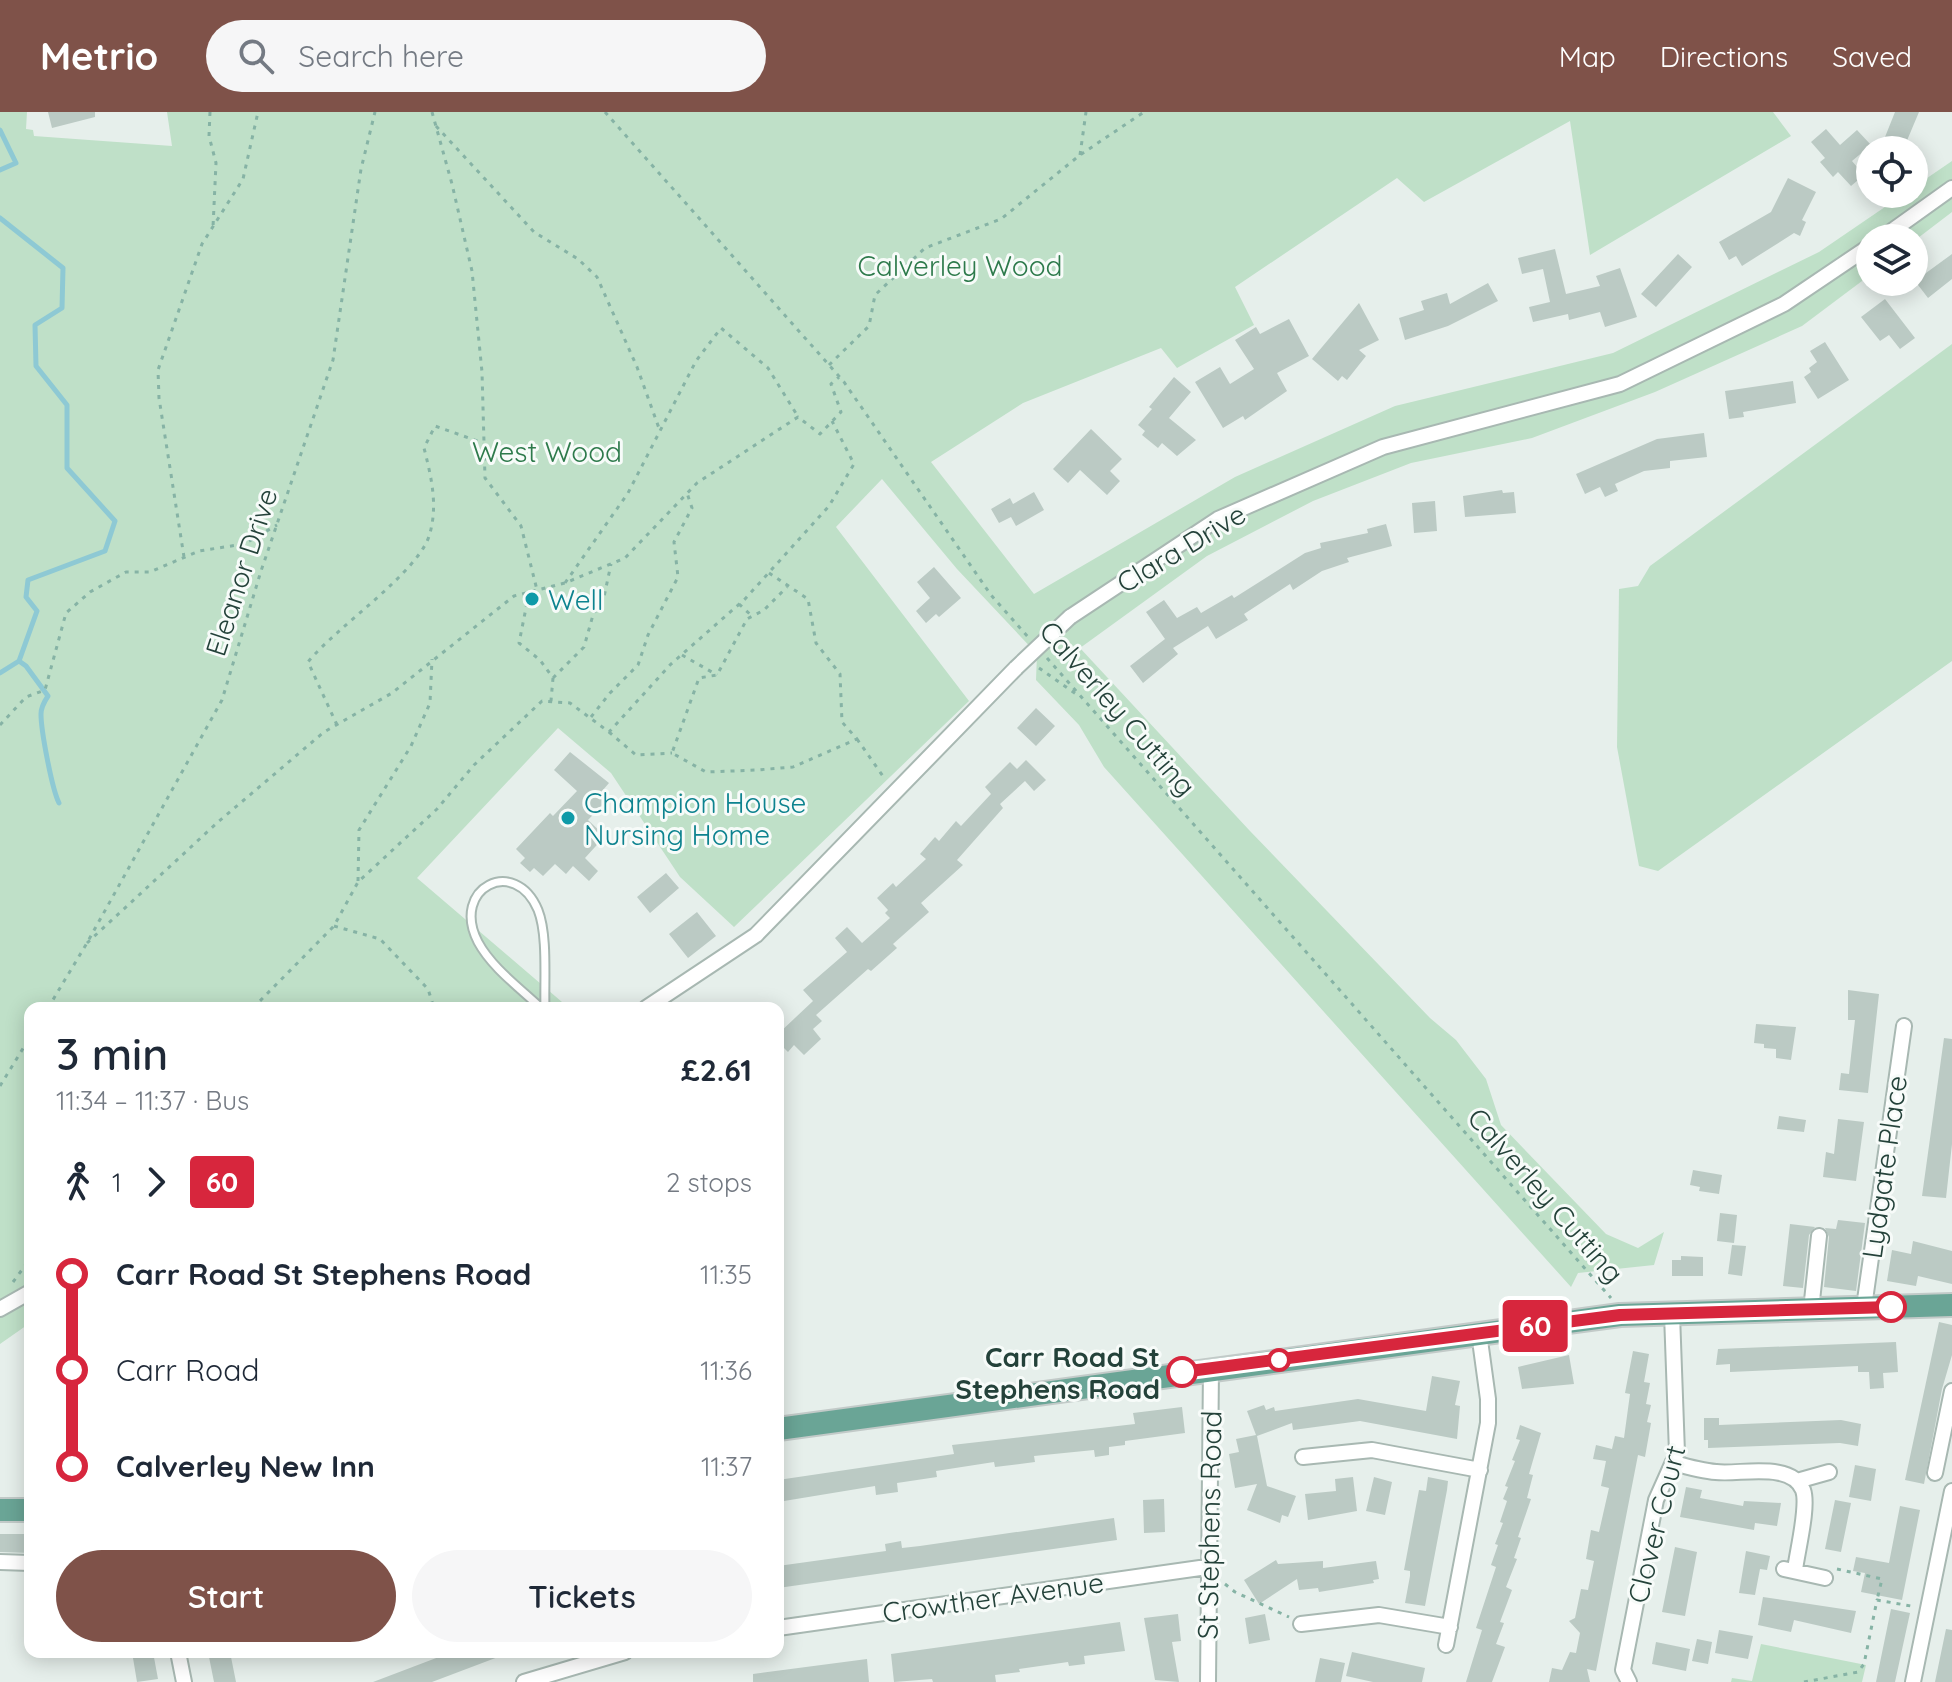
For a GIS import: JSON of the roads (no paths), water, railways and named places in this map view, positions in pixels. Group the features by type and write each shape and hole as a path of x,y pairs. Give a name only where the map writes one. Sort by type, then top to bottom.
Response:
{"main road":[{"path":"784,1428 1620,1315 1952,1305"},
{"path":"0,1510 24,1510"}],"street":[{"path":"1902,224 1952,188"},
{"name":"Clara Drive","path":"655,1002 756,935 1070,617 1218,519 1383,447 1620,384 1784,304 1856,255"},
{"name":"Lydgate Place","path":"1864,1307 1904,1026"},
{"path":"1811,1310 1819,1236"},
{"path":"0,1309 24,1295"},
{"name":"Clover Court","path":"1629,1682 1623,1670 1656,1500 1674,1463 1679,1442 1672,1314"},
{"path":"1446,1645 1488,1423 1479,1333"},
{"name":"St Stephens Road","path":"1208,1682 1211,1368"},
{"path":"1935,1473 1952,1391"},
{"path":"1303,1457 1372,1450 1480,1470"},
{"path":"1674,1463 1718,1473 1786,1474 1797,1481 1804,1491 1804,1504 1790,1570 1825,1578"},
{"path":"1797,1481 1829,1472"},
{"path":"1913,1682 1952,1491"},
{"path":"0,1562 24,1563"},
{"name":"Crowther Avenue","path":"784,1627 1207,1572"},
{"path":"1301,1624 1379,1615 1450,1627"},
{"path":"179,1658 184,1682"},
{"path":"524,1682 605,1658"}],"lane":[{"path":"536,1002 496,966 477,941 471,905 482,887 493,881 506,880 527,894 538,912 543,1002"}],"waterway":[{"path":"0,130 16,163 0,170"},
{"path":"0,218 63,268 62,308 35,325 36,366 67,405 67,468 115,521 105,551 28,580 26,597 37,611 19,661 0,673"},
{"path":"19,661 48,696 41,722 59,803"}],"place":[{"name":"Well","path":"532,599"},
{"name":"Champion House Nursing Home","path":"568,818"},
{"name":"Carr Road St Stephens Road","path":"1182,1372"}],"park label":[{"name":"Calverley Wood","path":"960,265"},
{"name":"West Wood","path":"547,451"}]}
